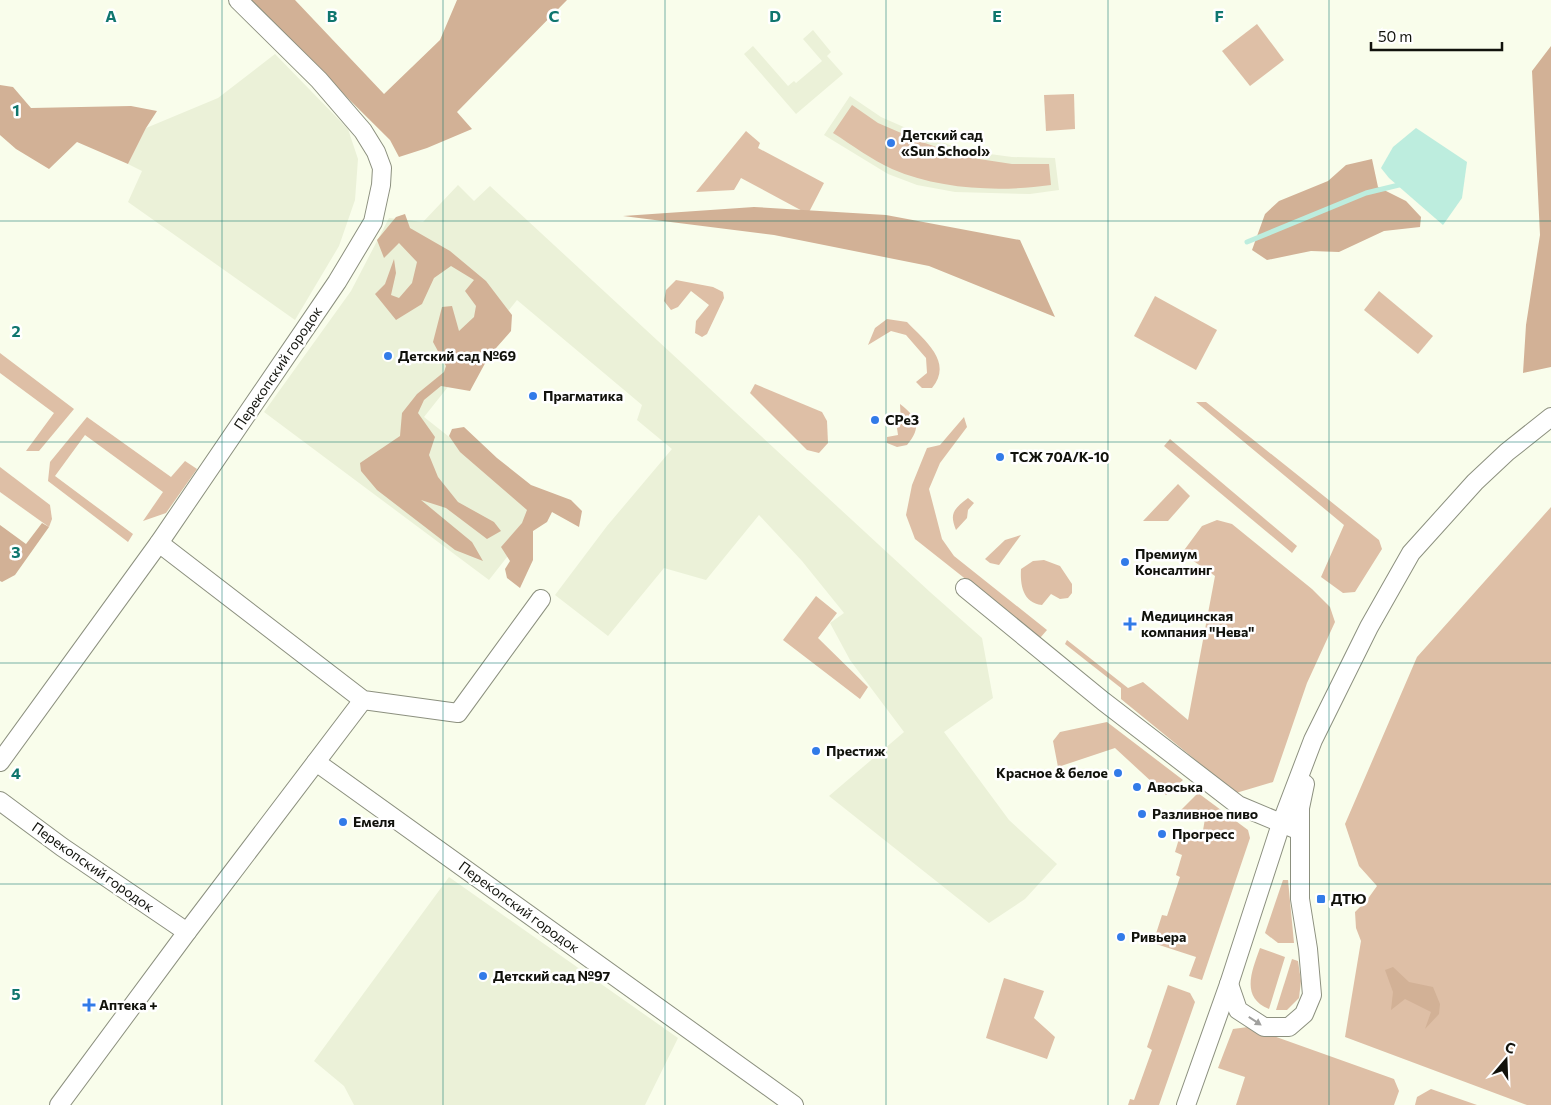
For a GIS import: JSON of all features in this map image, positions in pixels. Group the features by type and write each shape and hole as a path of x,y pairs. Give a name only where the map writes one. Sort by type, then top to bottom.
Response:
{"street":[{"name":"Перекопский городок","path":"0,762 159,543 337,282 373,222 381,185 382,168 376,152 363,131 319,80 238,0"},
{"path":"1186,1105 1229,984 1281,824 1313,740 1369,627 1411,554 1475,482 1551,417"},
{"path":"159,543 363,700 458,713 541,599"},
{"path":"964,588 1103,701 1238,806 1300,831"},
{"path":"59,1105 363,700"},
{"path":"1229,984 1238,1010 1264,1027 1289,1027 1304,1014 1312,995 1308,949 1300,899 1300,808 1313,740"},
{"name":"Перекопский городок","path":"316,762 794,1105"},
{"name":"Перекопский городок","path":"0,801 62,847 187,932"}],"shaded area":[{"path":"249,0 295,0 384,94 440,40 457,0 567,0 457,112 472,129 427,148 399,157 390,140"},
{"path":"1257,24 1284,60 1250,86 1222,51"},
{"path":"813,30 831,52 827,56 843,74 796,114 744,54 753,46 788,86 794,81 796,83 822,61 803,39"},
{"path":"1551,46 1551,367 1523,373 1526,325 1540,235 1532,71"},
{"path":"275,54 348,129 358,159 355,200 339,246 295,320 128,202 142,171 128,164 146,128 218,98"},
{"path":"0,85 13,87 31,108 131,106 157,111 128,164 77,142 49,169 16,149 0,135"},
{"path":"1074,94 1075,129 1046,131 1044,95"},
{"name":"Детский сад «Sun School»","path":"850,96 881,117 924,136 967,151 1012,157 1055,158 1059,190 1030,194 955,192 917,185 888,174 824,135"},
{"name":"Детский сад «Sun School»","path":"852,105 878,123 922,142 966,157 1012,164 1049,164 1051,185 991,189 971,188 930,181 892,169 833,133"},
{"path":"746,131 760,143 758,148 824,183 808,214 741,178 734,190 696,192"},
{"path":"1372,159 1378,187 1406,201 1421,217 1420,227 1384,231 1339,252 1311,251 1267,260 1252,250 1265,214 1279,201 1328,181 1346,165"},
{"path":"458,185 474,201 490,186 982,638 993,698 944,732 1009,820 1057,864 1025,899 989,923 829,796 904,732 850,660 830,623 844,613 802,561 759,515 706,580 664,568 608,636 555,595 607,526 672,449 637,420 642,405 517,300 424,417 543,511 489,580 264,412 351,291 389,218 423,222"},
{"path":"754,207 886,215 1020,240 1055,317 929,266 774,235 623,216"},
{"path":"405,214 410,228 450,251 486,281 512,315 511,331 489,356 470,391 441,386 424,400 418,413 435,437 429,455 438,477 458,502 494,522 501,531 487,539 446,508 421,500 472,542 483,561 455,550 377,490 361,471 360,463 400,436 402,413 417,394 444,372 446,366 433,342 442,307 452,306 459,331 474,317 476,306 465,291 474,280 451,266 434,278 422,304 396,320 375,294 385,284 394,259 396,273 391,295 399,298 412,283 417,262 399,243 384,258 377,240 396,217"},
{"path":"676,280 713,287 723,292 724,298 707,334 702,337 695,333 696,321 709,305 691,291 678,307 671,310 664,301 666,290"},
{"path":"1379,291 1433,336 1418,354 1364,310"},
{"path":"1155,296 1217,330 1196,370 1134,336"},
{"path":"887,319 907,322 934,352 940,369 938,378 932,388 922,388 916,382 927,373 926,358 906,335 891,331 868,345 875,328"},
{"path":"0,353 74,409 39,451 26,451 54,413 0,373"},
{"path":"755,384 822,412 827,421 828,443 819,453 807,450 750,393"},
{"path":"1196,402 1206,402 1379,540 1382,549 1355,592 1343,593 1321,577 1344,525"},
{"path":"900,404 914,418 916,428 912,439 907,445 897,447 887,443 887,437 898,435 897,428 901,424"},
{"path":"87,417 171,477 185,461 197,469 166,513 143,521 163,492 85,435 55,476 133,534 128,542 48,481 50,462"},
{"path":"964,417 967,427 940,463 929,489 942,539 954,556 1047,630 1040,638 915,539 906,515 912,485 927,448 940,445"},
{"path":"464,427 497,458 531,485 571,500 582,511 579,527 552,512 547,522 533,531 533,560 520,588 507,578 505,569 510,561 501,547 522,523 527,510 460,452 449,436 452,429"},
{"path":"1170,439 1297,546 1292,553 1164,446"},
{"path":"0,467 50,505 52,519 49,527 0,492"},
{"path":"1178,484 1190,496 1168,521 1143,521"},
{"path":"968,498 974,503 968,510 967,518 956,530 953,519 954,512"},
{"path":"1551,507 1551,1105 1527,1105 1345,1037 1361,941 1356,928 1355,912 1377,886 1359,866 1345,824 1417,657"},
{"path":"1217,520 1232,524 1312,589 1330,607 1335,622 1307,683 1273,782 1236,793 1121,699 1121,688 1065,644 1067,640 1128,688 1143,682 1188,720 1215,576 1182,553 1202,526"},
{"path":"42,523 49,527 15,575 2,582 0,581 0,525 26,544"},
{"path":"1021,535 999,565 990,563 985,559 1005,540"},
{"path":"1044,560 1060,566 1072,584 1072,593 1068,598 1060,599 1051,594 1042,605 1031,601 1024,592 1021,581 1021,569 1033,561"},
{"path":"816,596 837,613 818,638 868,687 860,699 783,640"},
{"path":"1107,722 1183,780 1166,795 1115,748 1058,767 1053,741 1060,732"},
{"path":"1198,793 1248,830 1250,838 1202,980 1189,976 1196,957 1153,943 1162,915 1167,916 1180,877 1176,875 1182,855 1175,852 1181,832 1202,836 1206,813 1185,814 1181,810"},
{"name":"Детский сад №97","path":"449,877 678,1038 645,1105 354,1105 344,1086 314,1061"},
{"path":"1283,880 1288,880 1294,943 1278,943 1265,933"},
{"path":"1260,948 1285,957 1269,1009 1254,998 1251,990 1252,974"},
{"path":"1292,959 1298,961 1301,981 1299,998 1287,1010 1276,1010"},
{"path":"1393,967 1409,982 1433,987 1440,1004 1439,1014 1425,1029 1431,1012 1405,999 1391,1010 1393,992 1385,970"},
{"path":"1004,978 1044,991 1034,1018 1055,1037 1047,1059 986,1038"},
{"path":"1168,985 1190,993 1195,1002 1159,1105 1128,1105 1130,1099 1134,1100 1152,1050 1147,1047"},
{"path":"1248,1027 1394,1079 1399,1091 1394,1105 1236,1105 1245,1077 1218,1068 1233,1029"},
{"path":"1431,1089 1477,1105 1415,1105 1417,1097"}],"water":[{"path":"1416,128 1467,162 1462,198 1443,225 1389,178 1381,168 1393,147"}],"waterway":[{"path":"1247,242 1366,193 1403,184"}],"place":[{"name":"Детский сад «Sun School»","path":"891,143"},
{"name":"Детский сад №69","path":"388,356"},
{"name":"Прагматика","path":"533,396"},
{"name":"СРеЗ","path":"875,420"},
{"name":"ТСЖ 70А/К-10","path":"1000,457"},
{"name":"Премиум Консалтинг","path":"1125,562"},
{"name":"Медицинская компания \"Нева\"","path":"1130,624"},
{"name":"Престиж","path":"816,751"},
{"name":"Красное & белое","path":"1118,773"},
{"name":"Авоська","path":"1137,787"},
{"name":"Разливное пиво","path":"1142,814"},
{"name":"Емеля","path":"343,822"},
{"name":"Прогресс","path":"1162,834"},
{"name":"ДТЮ","path":"1321,899"},
{"name":"Ривьера","path":"1121,937"},
{"name":"Детский сад №97","path":"483,976"},
{"name":"Аптека +","path":"89,1005"}]}
